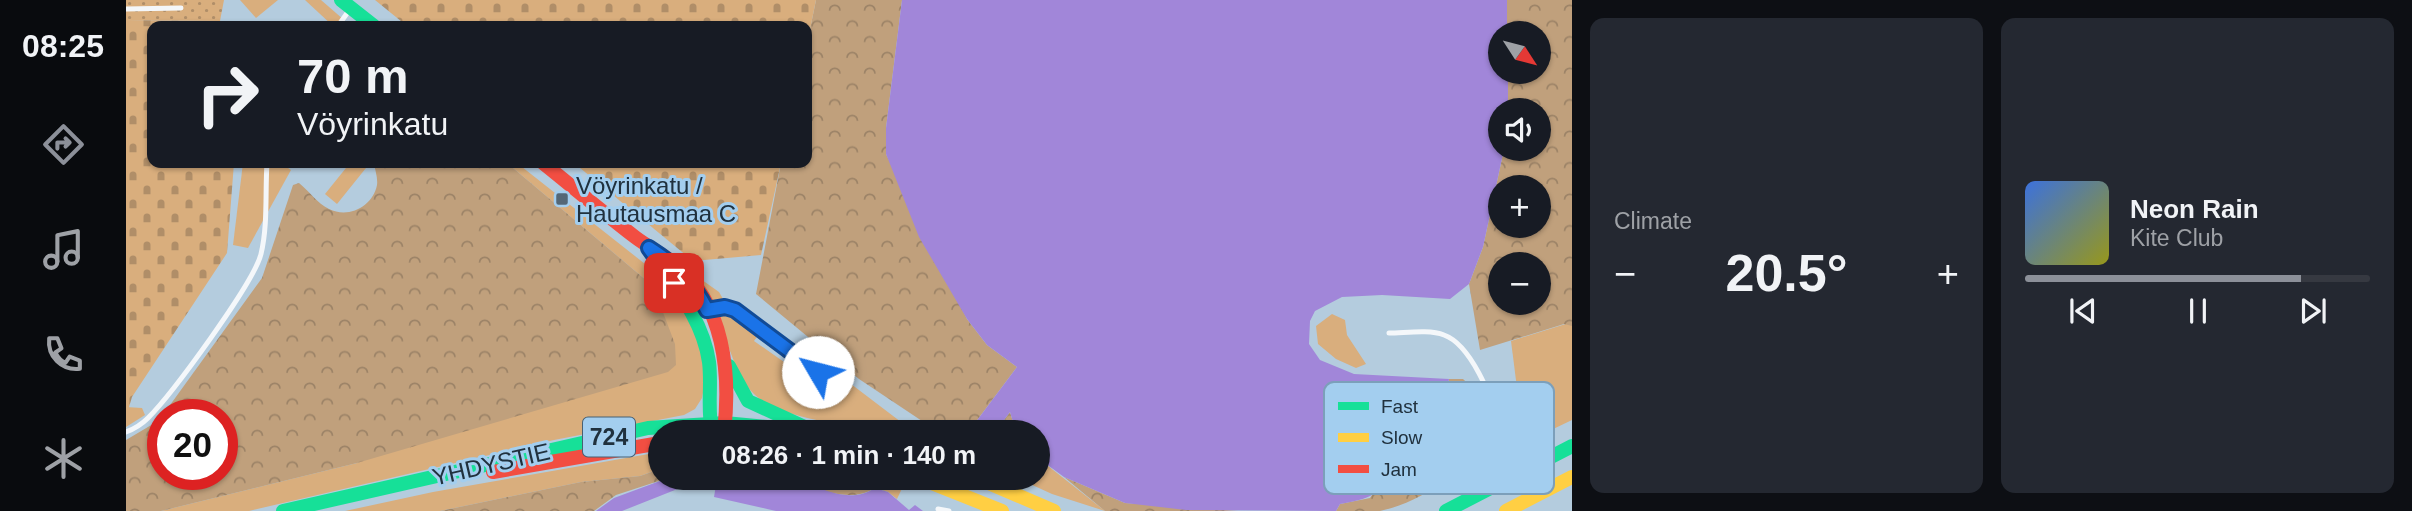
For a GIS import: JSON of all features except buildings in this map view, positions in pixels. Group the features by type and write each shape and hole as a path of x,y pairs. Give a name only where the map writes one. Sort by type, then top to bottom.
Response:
{"main road":[{"path":"346,4 368,21"},
{"path":"549,168 649,248 684,296 701,313 748,401 791,420"},
{"path":"701,313 709,359 711,420"},
{"path":"724,420 726,359"},
{"name":"YHDYSTIE","path":"283,511 648,428"},
{"name":"YHDYSTIE","path":"410,483 533,467 648,445"},
{"path":"1554,455 1572,446"},
{"path":"1554,486 1572,477"},
{"path":"955,490 1002,511"},
{"path":"1005,490 1054,511"},
{"path":"1446,511 1479,494"},
{"path":"1506,511 1539,494"}],"lane":[{"path":"340,21 346,4"},
{"path":"126,9 181,8"},
{"path":"126,432 148,418 254,271 262,245 267,168"},
{"path":"701,313 725,307 735,310 837,387"},
{"path":"1389,333 1442,334 1462,345 1483,382"},
{"path":"938,509 949,511"}],"green space":[{"path":"126,0 224,0 220,21 126,20"},
{"path":"240,0 278,0 256,18"},
{"path":"305,0 321,0 345,21 328,21"},
{"path":"375,0 816,0 812,21 401,21"},
{"path":"816,0 902,0 886,128 886,154 967,319 987,345 1017,367 977,420 920,420 859,379 756,294 780,168 812,168 812,21"},
{"path":"1507,0 1572,0 1572,326 1564,324 1480,350 1469,284 1483,247 1488,224 1488,238 1551,238 1551,175 1498,175 1501,161 1551,161 1551,98 1508,98 1508,84 1551,84 1551,21 1507,21"},
{"path":"126,20 220,21 147,21 147,168 234,168 227,253 132,397 126,417"},
{"path":"242,168 291,170 248,248 233,245"},
{"path":"346,168 366,168 337,204 325,194"},
{"path":"375,168 513,168 653,286 675,344 676,365 668,372 357,463 161,511 126,511 126,440 147,428 147,490 238,490 238,399 174,399 262,278 293,185 299,183 317,201 337,212 359,209 375,192"},
{"path":"513,168 523,168 659,275 691,319 703,357 705,382 702,398 695,409 684,415 554,440 249,511 161,511 357,463 653,286"},
{"path":"580,168 780,168 761,255 693,261"},
{"path":"688,270 719,292 733,316 759,334 754,341 838,400 851,384 898,420 816,420 766,403 754,394 743,379 716,320"},
{"path":"1332,314 1345,320 1347,335 1366,364 1356,368 1336,359 1318,344 1316,326"},
{"path":"1572,322 1572,420 1554,429 1554,382 1516,382 1511,341"},
{"path":"1449,379 1463,379 1466,382 1448,382"},
{"path":"126,407 142,408 145,415 126,427"},
{"path":"1010,412 1012,420 1004,420"},
{"path":"648,454 648,473 640,476 581,482 440,511 345,511 433,492"},
{"path":"1050,467 1105,511 1043,490 1050,490"},
{"path":"648,473 648,485 616,495 594,511 440,511 581,482"},
{"path":"1064,477 1125,503 1238,511 1105,511"},
{"path":"819,490 871,490 854,495"},
{"path":"883,490 901,490 897,499"},
{"path":"1373,494 1425,494 1380,511 1336,511 1340,504 1370,498"}],"shaded area":[{"path":"902,0 1507,0 1507,21 1488,21 1488,84 1508,84 1508,98 1488,98 1488,161 1501,161 1498,175 1488,175 1488,224 1483,247 1469,284 1450,299 1382,295 1342,297 1315,311 1310,321 1309,344 1320,360 1354,374 1449,379 1448,382 1324,382 1324,494 1373,494 1340,504 1336,511 1186,510 1125,503 1064,477 1050,467 1050,420 1012,420 1010,412 1004,420 977,420 1017,367 987,345 967,319 919,237 886,154 886,128"},
{"path":"648,485 648,490 675,490 622,511 596,511 614,498"},
{"path":"715,490 824,490 851,495 882,490 888,492 909,510 915,505 923,511 776,511 714,497"}],"traffic: fast":[{"path":"341,0 368,21"},
{"path":"652,253 687,304 701,332 710,371 711,420"},
{"path":"729,366 748,401 790,420"},
{"path":"283,511 648,428"},
{"path":"1554,455 1572,446"},
{"path":"1446,511 1479,494"}],"traffic: slow":[{"path":"1554,486 1572,477"},
{"path":"949,490 1002,511"},
{"path":"1005,490 1054,511"},
{"path":"1506,511 1539,494"}],"traffic: jam":[{"path":"549,168 635,237 675,264 691,280 714,319 720,341 726,386 725,420"},
{"path":"493,472 648,445"}],"place":[{"name":"Vöyrinkatu / Hautausmaa C","path":"562,199"}],"route":[{"path":"674,283 649,248 676,265 699,294 707,310 730,307 818,372"}]}
